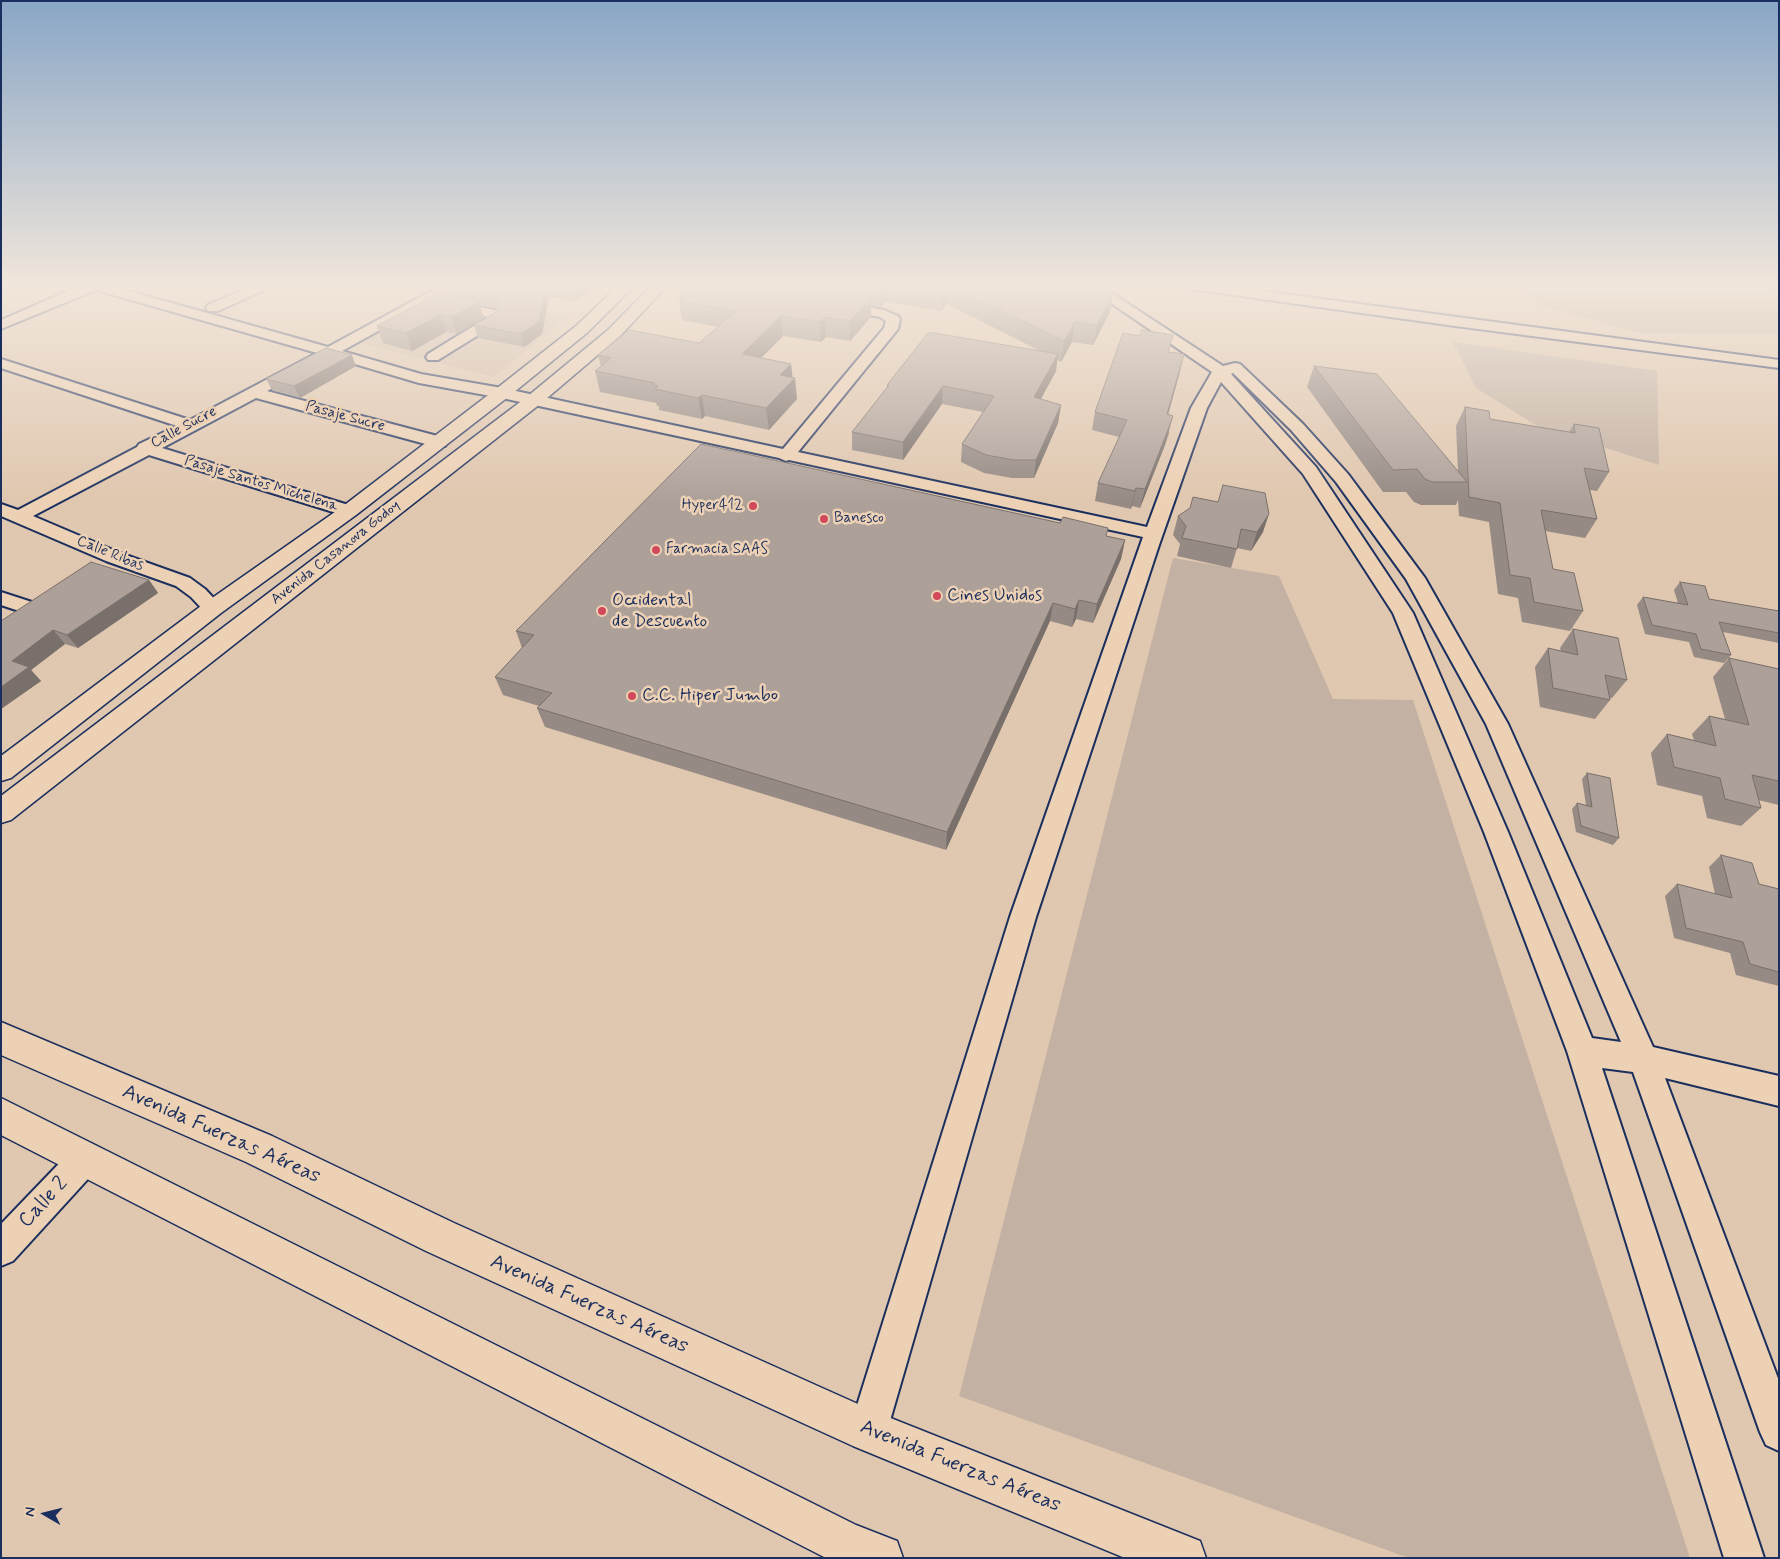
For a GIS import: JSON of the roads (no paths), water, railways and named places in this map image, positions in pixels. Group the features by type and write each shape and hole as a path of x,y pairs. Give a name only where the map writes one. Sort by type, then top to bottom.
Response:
{"street":[{"name":"Calle Sucre","path":"20,516 319,357"},
{"path":"371,357 430,369 502,393 786,456 1154,534"},
{"name":"Avenida Casanova Godoy","path":"1,771 213,608 349,511 547,357"},
{"name":"Avenida Casanova Godoy","path":"1,812 534,400 586,357"},
{"path":"786,456 868,357"},
{"path":"1208,357 1229,370 1310,471 1403,613 1496,832 1582,1051 1744,1558"},
{"path":"1211,357 1297,427 1342,478 1416,578 1497,724 1643,1059 1779,1432"},
{"path":"1723,357 1779,364"},
{"path":"1,363 189,425"},
{"path":"868,1431 1023,917 1199,408 1229,370"},
{"name":"Pasaje Sucre","path":"252,392 439,442"},
{"name":"Pasaje Santos Michelena","path":"145,448 349,511"},
{"name":"Calle Ribas","path":"1,508 20,516 105,562 182,582 198,593 213,608"},
{"path":"1,598 34,610"},
{"name":"Avenida Fuerzas Aéreas","path":"1,1038 259,1149 440,1237 868,1431 1183,1558"},
{"path":"1582,1051 1643,1059 1779,1091"},
{"path":"1,1116 86,1158 837,1549 880,1558"},
{"name":"Calle 2","path":"1,1249 86,1158"}],"place":[{"name":"Hyper412","path":"753,506"},
{"name":"Banesco","path":"824,519"},
{"name":"Farmacia SAAS","path":"656,550"},
{"name":"Cines Unidos","path":"937,596"},
{"name":"Occidental de Descuento","path":"602,611"},
{"name":"C.C. Hiper Jumbo","path":"632,696"}]}
